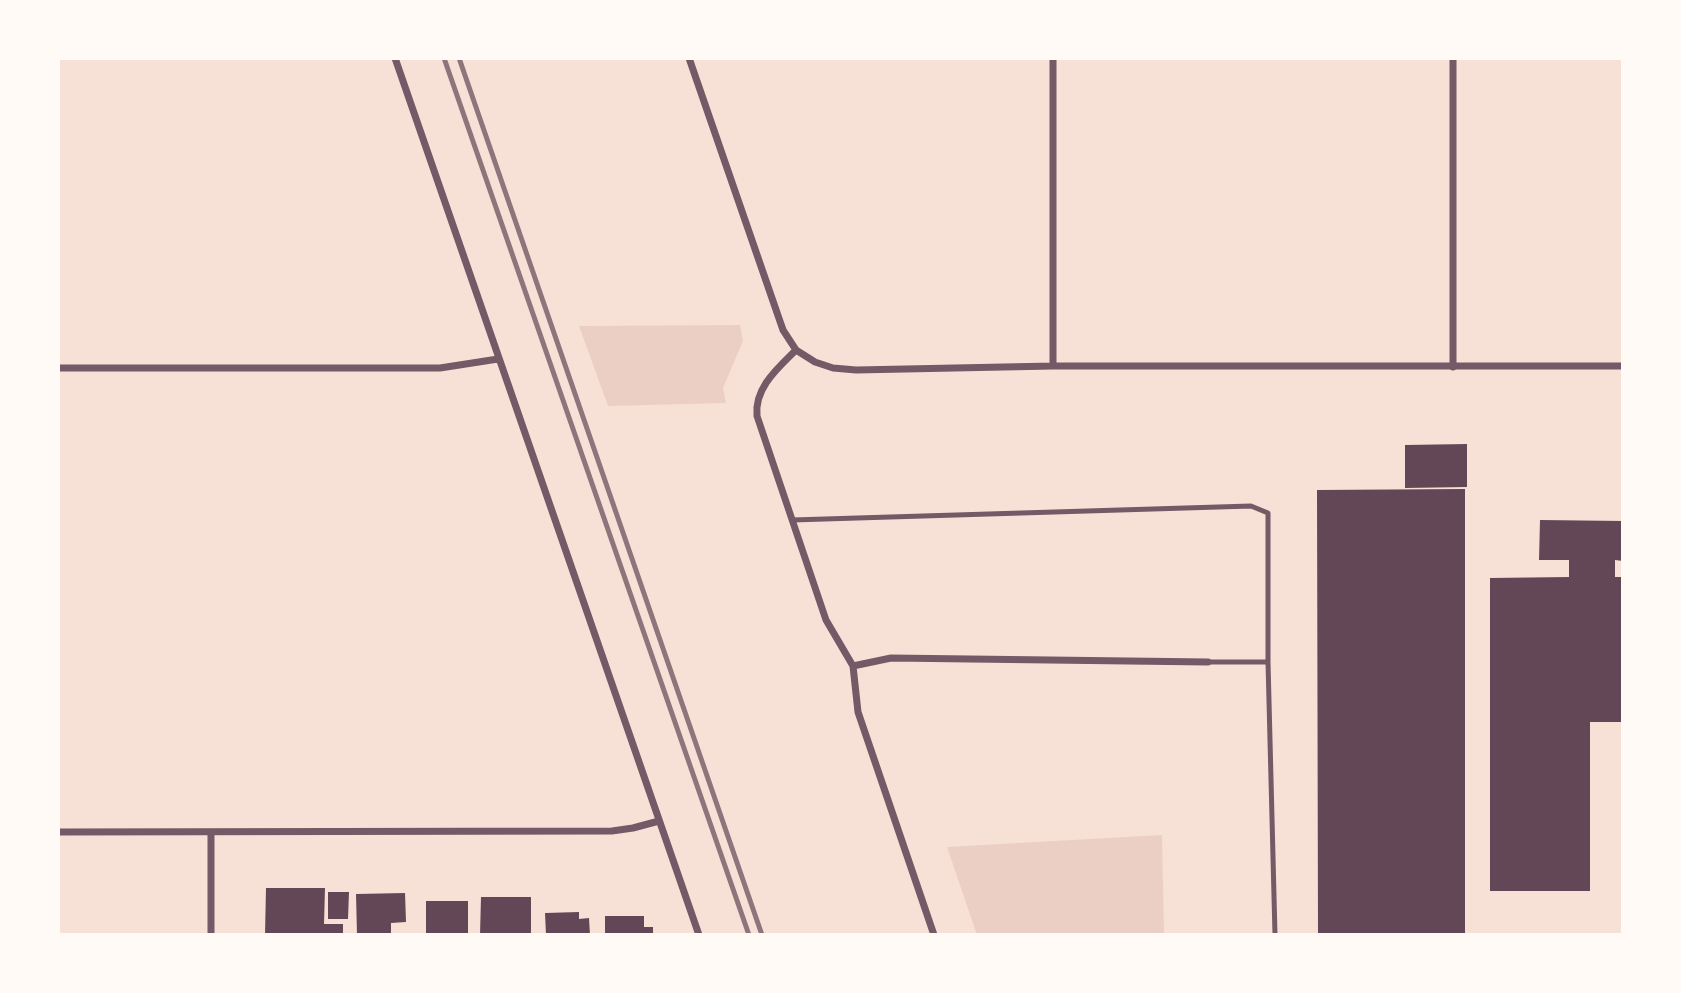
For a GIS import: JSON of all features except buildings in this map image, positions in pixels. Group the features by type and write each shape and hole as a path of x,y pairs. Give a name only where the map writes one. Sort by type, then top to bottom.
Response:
{"street":[{"path":"395,58 699,935"},
{"path":"689,58 783,330 796,350 816,362 843,369 1053,366 1623,366"},
{"path":"1053,58 1053,366"},
{"path":"1453,367 1454,58"},
{"path":"796,350 763,387 756,408 760,429 826,620 853,666 858,712 934,935"},
{"path":"58,368 440,368 498,359"},
{"path":"853,666 891,658 1208,662"},
{"path":"58,832 612,831 659,821"},
{"path":"211,832 211,935"}],"lane":[{"path":"792,520 1251,506 1268,513 1268,662 1275,935"},
{"path":"1208,662 1268,662"}],"shaded area":[{"path":"740,325 743,341 723,388 726,403 608,406 579,326"},
{"path":"1162,835 1164,935 977,935 947,847"}],"railway":[{"path":"444,58 749,935"},
{"path":"459,58 762,935"}]}
